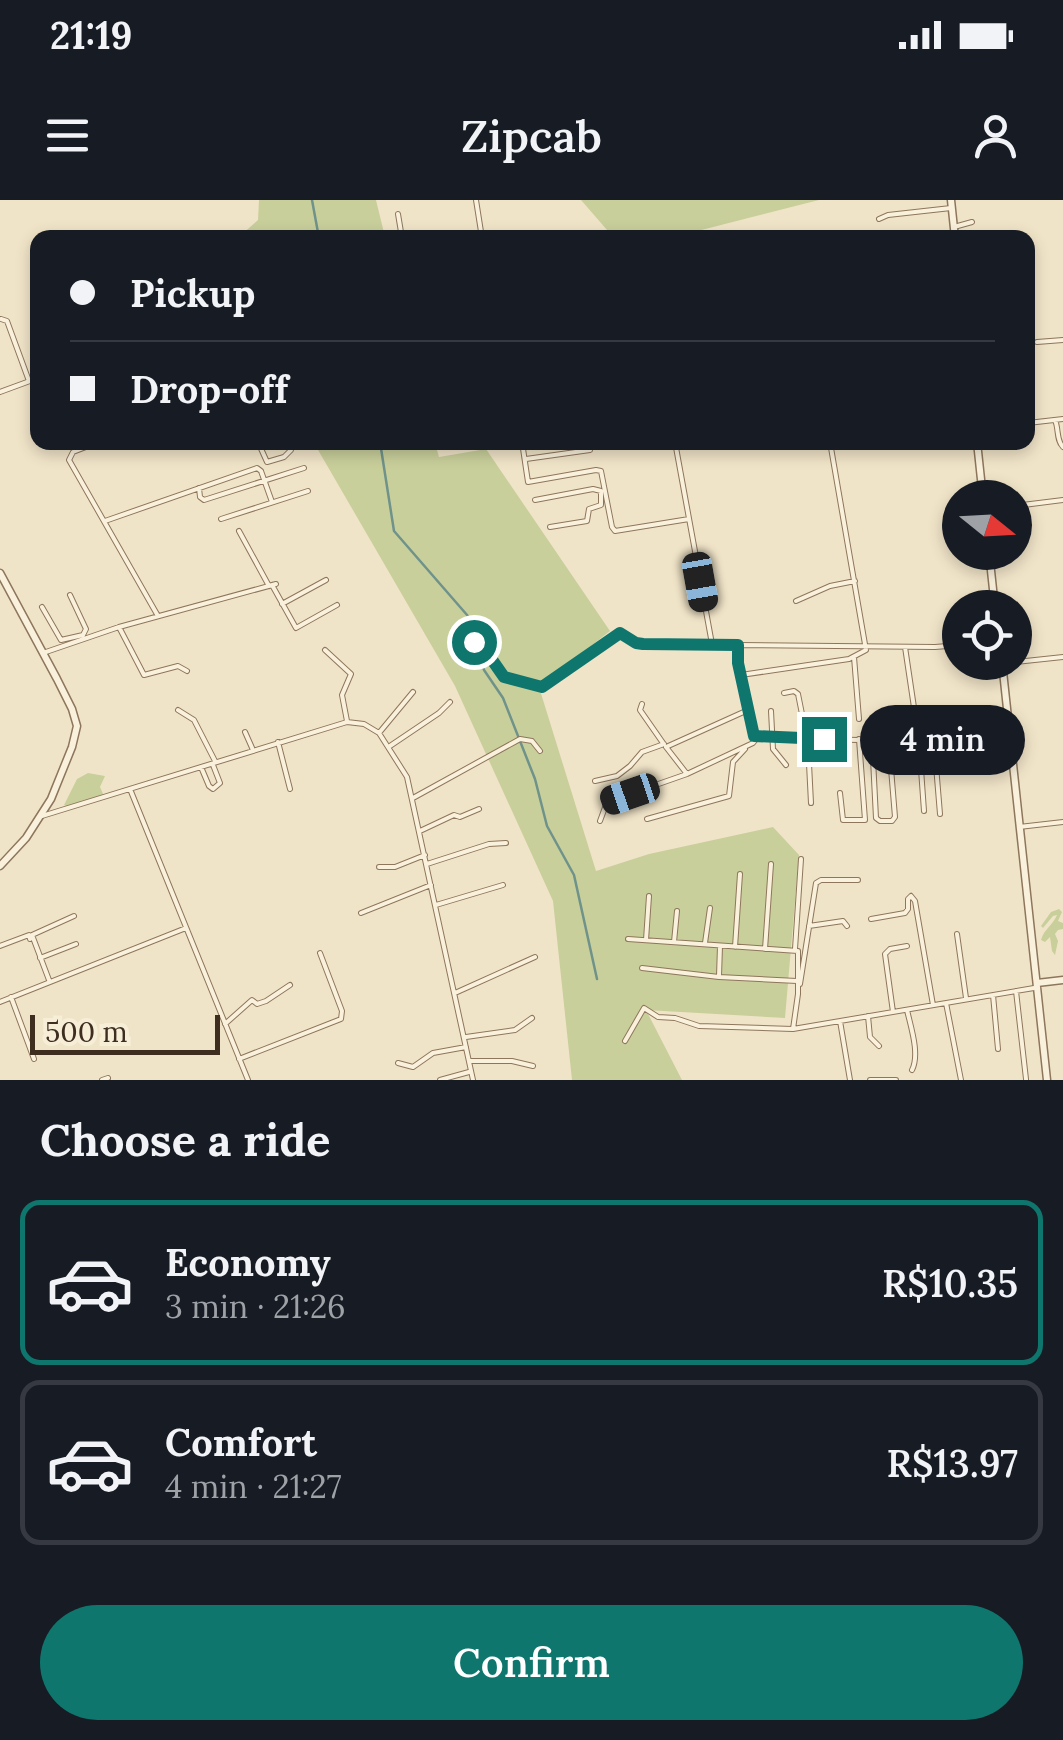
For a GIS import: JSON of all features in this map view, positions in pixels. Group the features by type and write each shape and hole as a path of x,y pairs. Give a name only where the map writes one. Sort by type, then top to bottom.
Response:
{"street":[{"path":"476,200 481,230"},
{"path":"880,219 888,214 951,204 954,230"},
{"path":"398,214 401,230"},
{"path":"954,227 972,222"},
{"path":"0,392 29,382 6,321 1,319"},
{"path":"1037,342 1063,340"},
{"path":"1035,422 1063,419"},
{"path":"1054,420 1063,446"},
{"path":"78,450 69,460 158,616"},
{"path":"262,450 267,462 288,455 291,450"},
{"path":"522,450 530,482 600,471 616,532 689,518"},
{"path":"523,460 590,450"},
{"path":"677,450 712,644"},
{"path":"741,674 854,658 864,651 831,450"},
{"path":"979,450 981,480"},
{"path":"105,520 257,468 262,471 272,502"},
{"path":"199,488 199,496 204,500 304,468"},
{"path":"535,500 598,489 600,506"},
{"path":"221,519 308,491"},
{"path":"1032,504 1063,500"},
{"path":"550,527 586,521 590,509 608,503"},
{"path":"239,531 296,628 338,604"},
{"path":"0,574 72,709 77,729 42,816 0,866"},
{"path":"282,604 326,580"},
{"path":"796,601 830,586 855,581"},
{"path":"43,652 272,585"},
{"path":"42,607 59,638 76,640 86,629 70,596"},
{"path":"119,627 144,674 178,666 187,671"},
{"path":"474,642 504,677 542,687 620,633 643,644 942,646"},
{"path":"738,645 755,740"},
{"path":"905,647 919,740 924,811"},
{"path":"325,650 352,674 342,695 347,722"},
{"path":"1032,660 1063,657"},
{"path":"854,658 860,718"},
{"path":"1004,680 1047,1080"},
{"path":"378,734 413,692"},
{"path":"784,692 798,693 811,802"},
{"path":"389,747 450,702"},
{"path":"642,704 640,710 686,774"},
{"path":"178,710 197,724 220,783 210,788 201,767"},
{"path":"594,781 621,774 640,753 748,710"},
{"path":"771,710 774,752 786,765"},
{"path":"42,816 347,722 364,724 389,747 408,777 473,1080"},
{"path":"916,724 941,723 949,742"},
{"path":"245,732 253,751"},
{"path":"413,798 520,739 532,741 540,751"},
{"path":"840,793 843,820 864,820 859,739"},
{"path":"647,819 729,796 733,762 755,740"},
{"path":"600,821 606,802 686,774 755,740 957,742"},
{"path":"872,740 876,818 880,821 892,821 895,817 889,744"},
{"path":"934,741 940,814"},
{"path":"278,742 290,790"},
{"path":"130,789 248,1080"},
{"path":"420,831 454,815 479,810"},
{"path":"1019,827 1063,822"},
{"path":"427,864 489,844 506,843"},
{"path":"379,867 395,866 425,855"},
{"path":"795,951 802,859"},
{"path":"766,949 772,864"},
{"path":"735,947 740,874"},
{"path":"793,1028 818,882 858,880"},
{"path":"361,913 431,885"},
{"path":"436,906 504,885"},
{"path":"646,940 648,896"},
{"path":"870,919 905,913 908,898 914,898 933,1005"},
{"path":"705,944 710,908"},
{"path":"674,942 677,912"},
{"path":"38,958 32,933 74,916"},
{"path":"809,926 843,920 847,926"},
{"path":"0,1002 187,927"},
{"path":"957,934 966,1000"},
{"path":"0,946 29,935 49,982"},
{"path":"628,939 795,951 800,954 798,994"},
{"path":"38,958 76,944"},
{"path":"720,946 720,977"},
{"path":"893,1012 885,954 890,948 907,946"},
{"path":"239,1059 341,1019 342,1011 320,953"},
{"path":"455,993 534,956"},
{"path":"642,968 798,981"},
{"path":"625,1041 647,1008 658,1017 698,1026 793,1028 1063,980"},
{"path":"226,1024 252,1000 258,1004 266,1001 290,985"},
{"path":"1016,991 1026,1078"},
{"path":"992,995 998,1049"},
{"path":"11,997 34,1059"},
{"path":"946,1002 960,1080"},
{"path":"907,1010 915,1054 912,1070"},
{"path":"868,1016 870,1037 879,1046"},
{"path":"464,1037 515,1030 532,1018"},
{"path":"840,1021 850,1080"},
{"path":"398,1063 413,1067 437,1051 466,1046"},
{"path":"469,1061 512,1061 533,1066"},
{"path":"440,1080 471,1072"},
{"path":"870,1080 896,1080"}],"green space":[{"path":"259,200 376,200 383,230 247,230 258,220"},
{"path":"581,200 819,200 701,230 607,230"},
{"path":"318,450 437,450 439,457 487,450 610,631 539,687 596,871 649,854 773,827 799,855 785,1018 646,1010 682,1080 572,1080 553,901 455,686"},
{"path":"88,773 105,776 100,787 104,796 69,807 64,805 77,779"},
{"path":"1051,912 1062,912 1058,921 1063,923 1063,929 1055,934 1055,955 1050,937 1045,942 1041,940 1057,915 1041,926"}],"waterway":[{"path":"312,200 318,230"},
{"path":"381,450 394,531 474,623 484,670 503,698 535,779 547,826 574,875 597,979"}],"route":[{"path":"474,642 504,677 542,687 620,633 643,644 738,645 738,663 754,736 824,739"}]}
